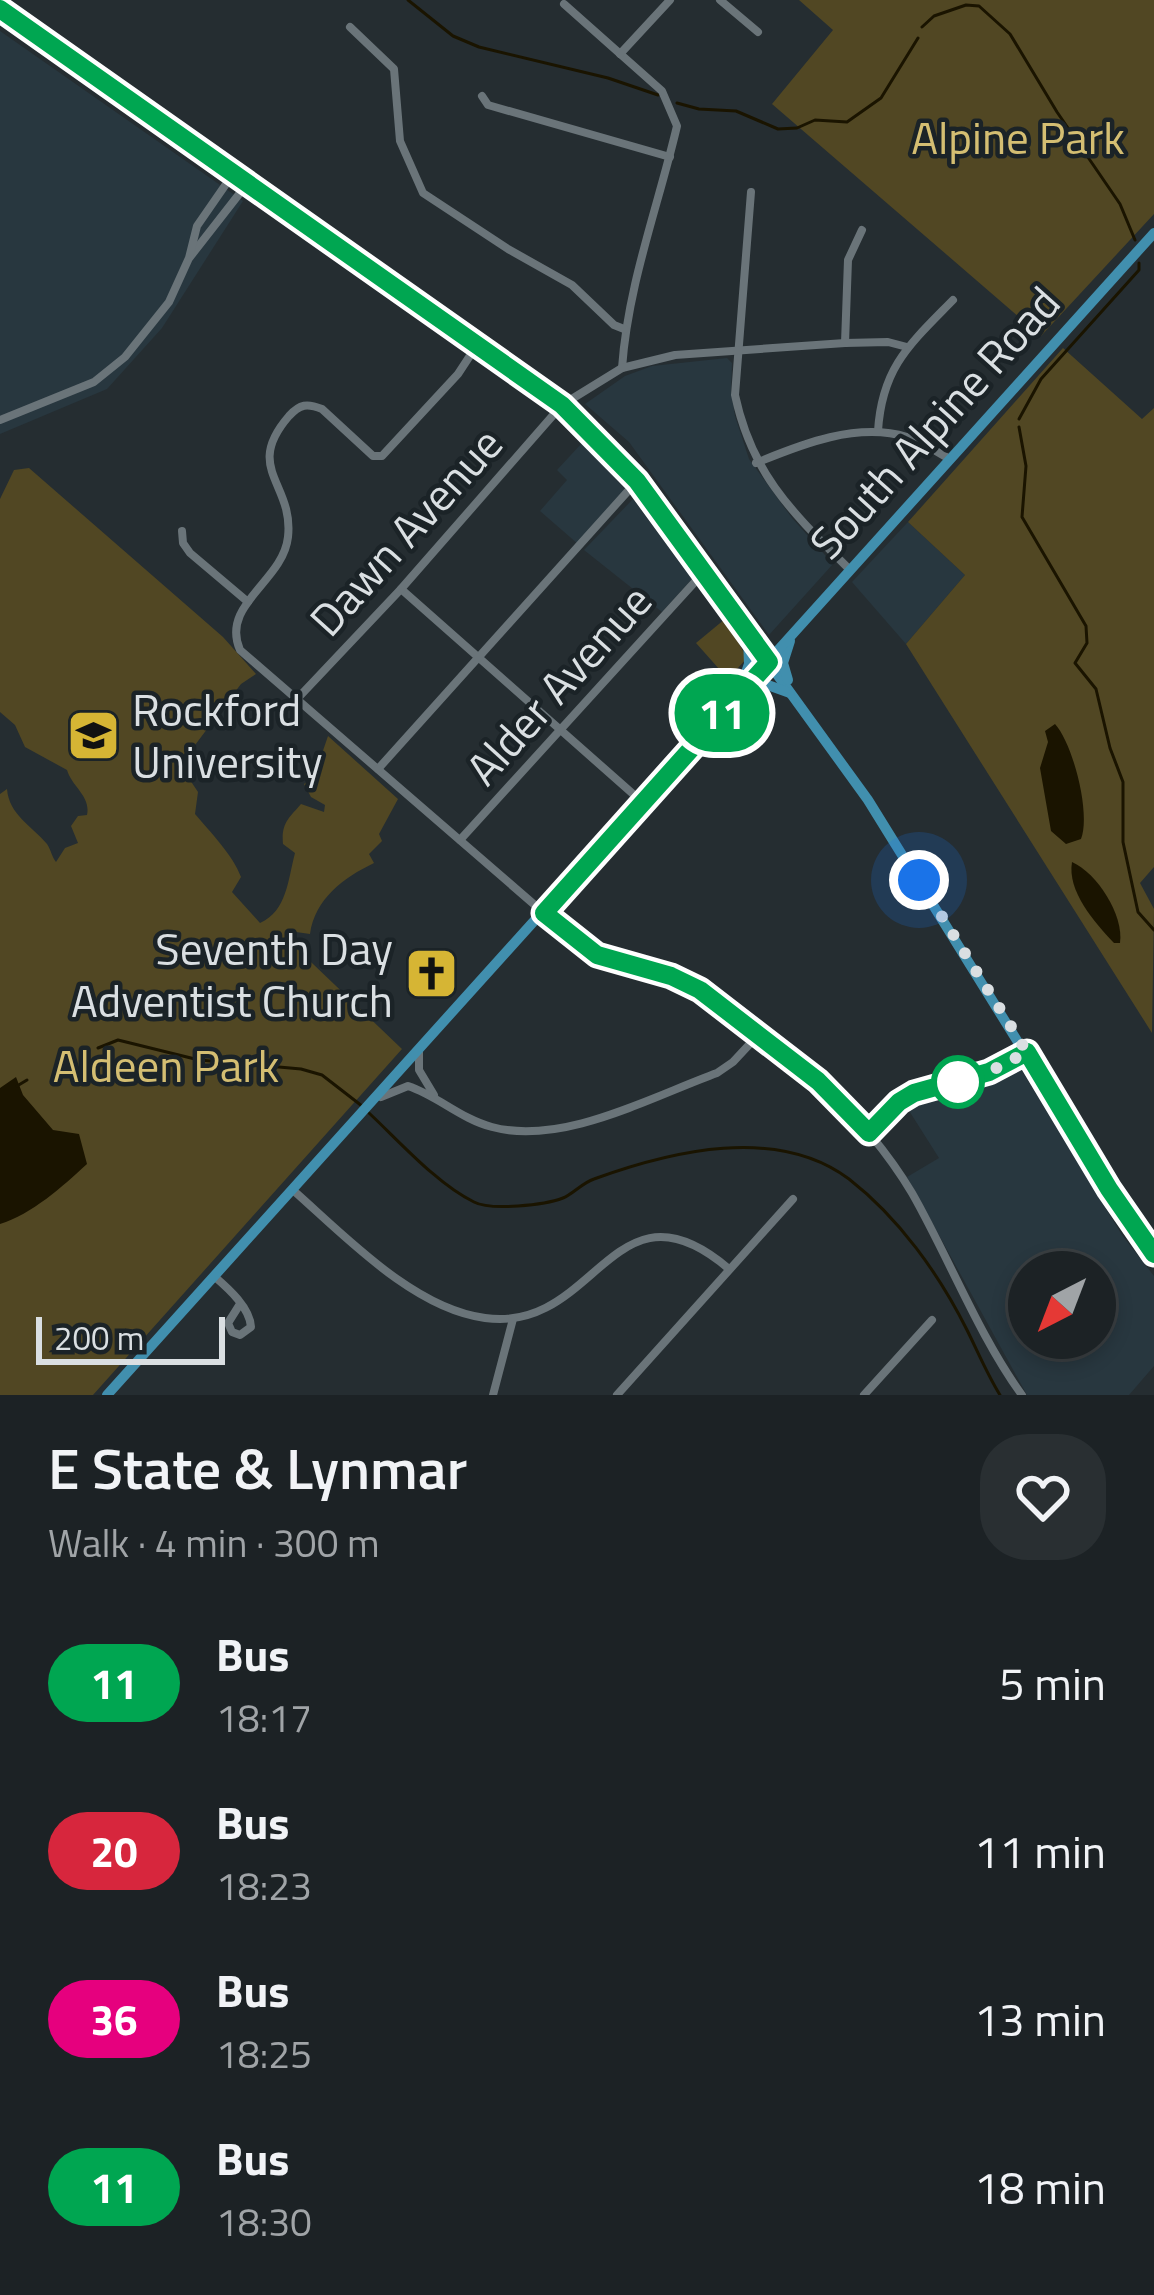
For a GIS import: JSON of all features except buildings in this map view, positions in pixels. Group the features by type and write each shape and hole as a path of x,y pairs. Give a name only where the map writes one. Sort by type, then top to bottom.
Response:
{"main road":[{"path":"0,9 562,405 637,481 868,800 1154,1254"},
{"name":"South Alpine Road","path":"107,1395 1154,233"},
{"path":"745,629 766,644 794,632"},
{"path":"739,695 749,664 745,629"},
{"path":"793,695 783,663 794,632"},
{"path":"739,695 765,684 793,695"}],"street":[{"path":"620,54 670,0"},
{"path":"720,0 758,32"},
{"path":"564,4 662,92 674,110 677,126 637,268 624,329 622,368"},
{"path":"350,27 394,69 400,140 424,193 508,249 572,284 624,329"},
{"path":"482,96 488,105 670,157"},
{"path":"0,420 94,382 125,357 169,302 197,226 233,174"},
{"path":"189,258 247,184"},
{"path":"751,192 735,395 756,463 787,506 849,569"},
{"path":"845,343 848,260 862,230"},
{"path":"878,431 880,398 892,369 952,300"},
{"name":"Dawn Avenue","path":"297,699 562,405 622,368 675,355 845,343 889,342 907,347"},
{"path":"477,345 458,374 382,456 373,456 322,409 304,405 275,432 268,467 286,508 287,542 277,571 238,614 234,628 240,650 597,955 671,976 700,990 824,1086 869,1133 910,1190 1022,1395"},
{"path":"756,463 795,447 878,431 911,438 950,460"},
{"path":"378,769 637,481"},
{"path":"182,531 190,553 248,602"},
{"name":"Alder Avenue","path":"460,840 704,572"},
{"path":"400,589 643,802"},
{"path":"373,1101 398,1086 408,1086 492,1127 531,1134 560,1130 717,1072 760,1034"},
{"path":"419,1050 419,1070 435,1096"},
{"path":"869,1133 914,1093 989,1072 1027,1052"},
{"path":"294,1191 365,1254 413,1288 474,1316 513,1318 549,1308 630,1244 651,1237 690,1241 729,1270"},
{"path":"617,1395 793,1199"},
{"path":"215,1277 240,1304"},
{"path":"494,1395 513,1318"},
{"path":"864,1395 932,1320"}],"shaded area":[{"path":"0,31 243,201 162,328 107,389 0,434"},
{"path":"727,358 732,363 735,416 749,459 833,564 769,635 629,442 585,404 625,376 652,366"},
{"path":"582,443 626,490 578,544 540,511 567,480 557,470"},
{"path":"633,499 692,579 662,612 584,550"},
{"path":"908,522 965,575 906,644 852,582"},
{"path":"1055,724 1074,762 1084,813 1081,839 1066,844 1051,831 1040,768 1048,742 1045,731"},
{"path":"1072,862 1091,875 1107,896 1118,920 1120,943 1114,943 1084,906 1074,884"},
{"path":"1019,1066 1122,1235 1154,1276 1154,1366 1129,1395 1027,1395 907,1177 939,1158 906,1106 932,1093 995,1078"},
{"path":"16,1077 23,1095 53,1130 79,1134 87,1164 35,1207 0,1224 0,1088"}],"green space":[{"name":"Alpine Park","path":"799,0 1154,0 1154,214 1041,336 772,104 833,30"},
{"path":"1063,348 1142,419 1154,408 1154,867 1140,883 1154,909 1152,1033 906,644 965,575 908,522"},
{"name":"Aldeen Park","path":"29,468 223,637 256,674 241,684 180,765 198,792 195,814 241,877 232,892 260,923 276,911 288,883 295,853 283,844 287,821 301,804 324,812 325,805 311,797 304,784 314,777 328,736 398,799 379,834 382,841 369,854 374,863 332,891 318,910 310,934 296,932 290,942 402,1049 93,1395 0,1395 0,794 7,789 17,813 47,844 56,862 65,848 78,843 71,826 78,816 87,815 84,797 67,770 25,747 15,725 0,712 0,499 14,470"},
{"path":"725,619 747,658 728,679 696,643"}],"waterway":[{"path":"408,0 453,36 479,47 658,95"},
{"path":"922,27 934,16 966,5 979,6 1010,34 1120,204 1135,240"},
{"path":"677,103 736,111 778,129 815,120 847,122 881,98 918,38"},
{"path":"1019,419 1041,379 1139,270 1139,263"},
{"path":"1019,427 1026,466 1022,517 1086,626 1087,643 1075,663 1096,689 1123,782 1123,842 1138,912 1154,930"},
{"path":"98,1048 118,1040 199,1060 301,1069 322,1075 362,1106"},
{"path":"17,1086 27,1080"},
{"path":"369,1113 446,1185 474,1202 493,1206 555,1201 594,1179 690,1152 757,1148 821,1162 867,1194 916,1248 956,1309 1000,1395"}],"bus line":[{"name":"11","path":"0,9 562,405 637,481 769,662 544,913 597,955 671,976 700,990 818,1081 869,1133 914,1093 989,1072 1027,1052 1154,1254"}],"place":[{"name":"Rockford University","path":"93,735"},
{"name":"Seventh Day Adventist Church","path":"432,974"}],"route":[{"path":"919,880 1027,1052 958,1082"}]}
